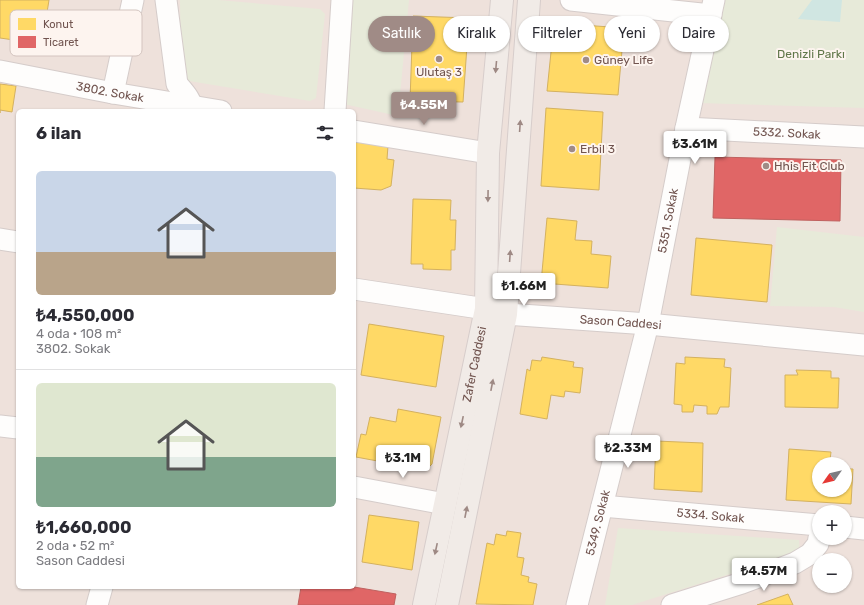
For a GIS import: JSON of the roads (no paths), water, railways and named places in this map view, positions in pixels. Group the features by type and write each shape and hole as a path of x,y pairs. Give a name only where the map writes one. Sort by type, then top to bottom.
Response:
{"main road":[{"name":"Zafer Caddesi","path":"424,605 445,504 496,312 488,153 502,0"},
{"path":"447,605 496,312 529,0"}],"street":[{"path":"132,10 134,0"},
{"path":"166,0 177,84 186,94 192,109"},
{"path":"335,109 342,0"},
{"path":"571,0 713,8"},
{"name":"5351. Sokak","path":"648,324 686,128 713,8"},
{"path":"113,93 121,56"},
{"name":"3802. Sokak","path":"0,71 192,109"},
{"name":"5332. Sokak","path":"686,128 864,137"},
{"path":"356,131 488,153"},
{"path":"0,239 16,242"},
{"name":"Sason Caddesi","path":"356,289 496,312 648,324 864,345"},
{"name":"5349. Sokak","path":"577,605 648,324"},
{"path":"0,426 16,428"},
{"path":"356,486 445,504"},
{"name":"5334. Sokak","path":"602,506 812,524"},
{"path":"852,528 864,529"},
{"path":"672,605 742,583 795,563 810,554 817,545"},
{"path":"97,605 101,589"}],"water":[{"path":"812,0 842,0 840,22 798,19"}],"place":[{"name":"Ulutaş 3","path":"439,59"},
{"name":"Güney Life","path":"586,60"},
{"name":"Erbil 3","path":"572,149"},
{"name":"Hhis Fit Club","path":"766,166"}],"park label":[{"name":"Denizli Parkı","path":"811,54"}]}
